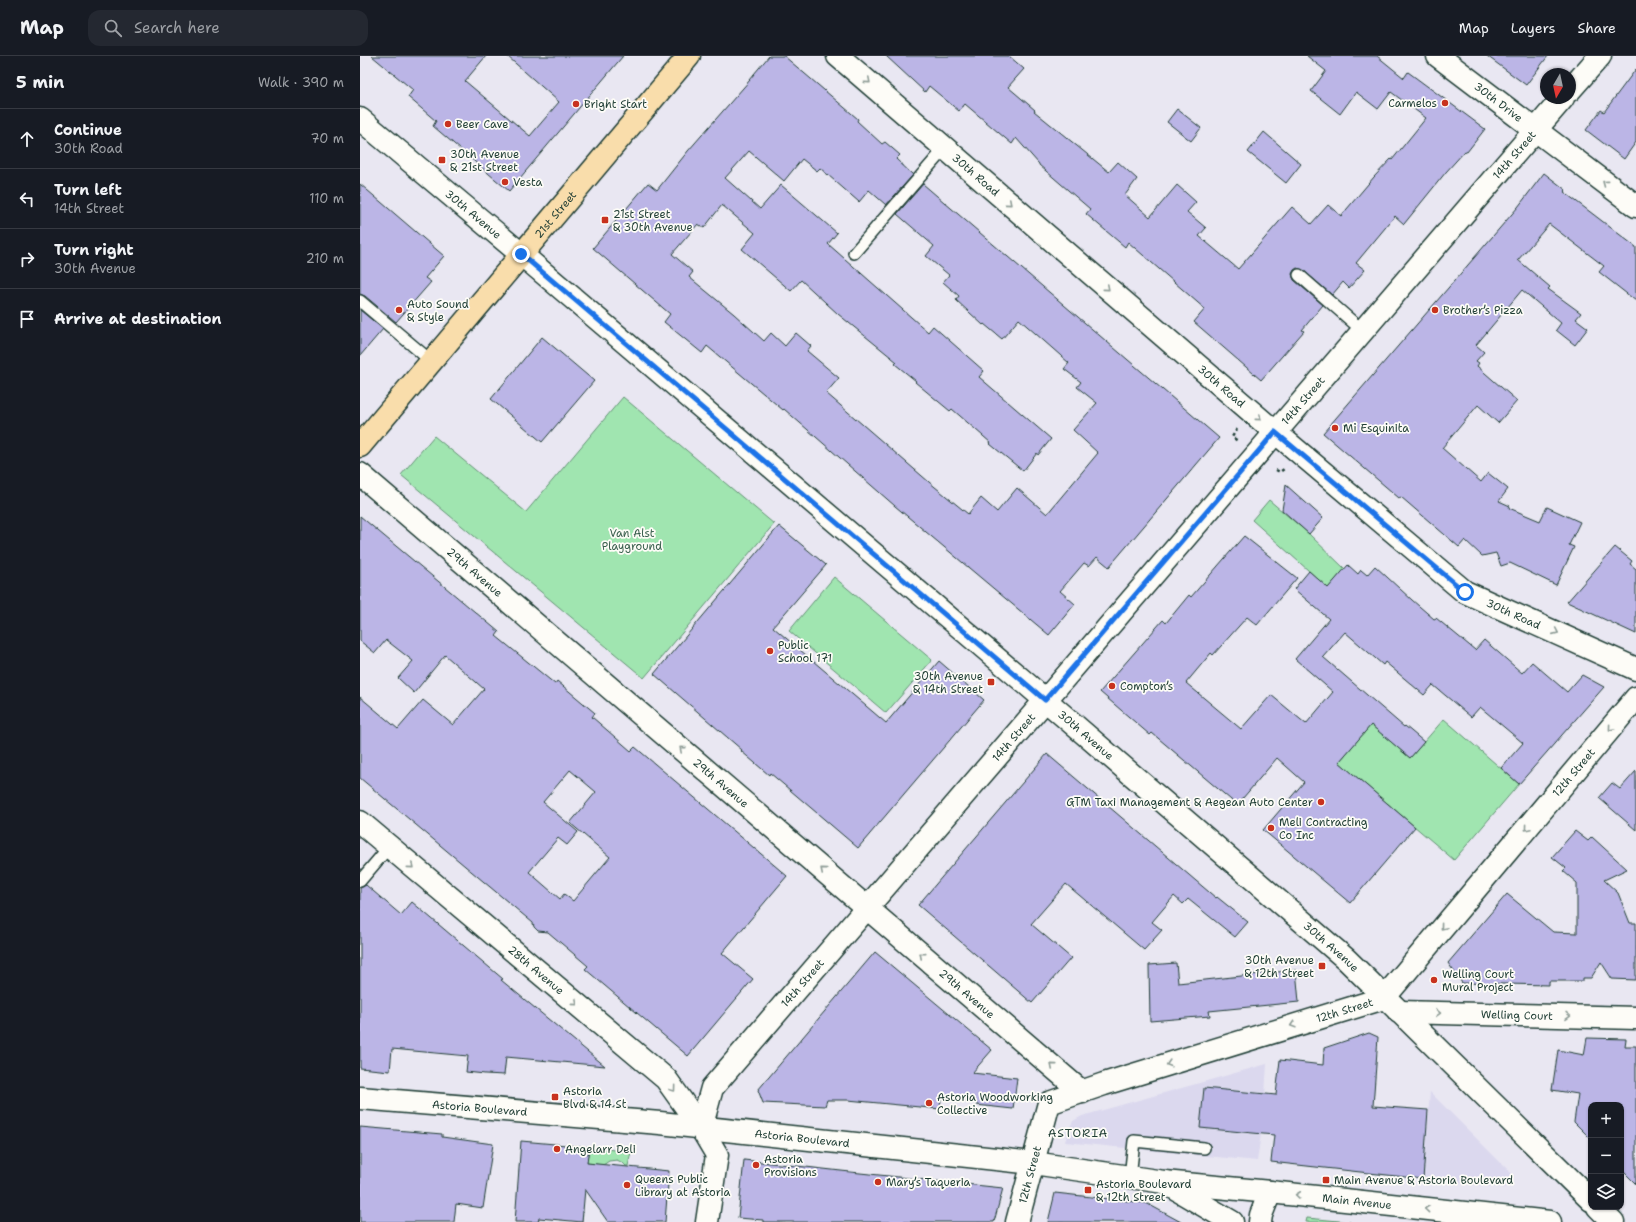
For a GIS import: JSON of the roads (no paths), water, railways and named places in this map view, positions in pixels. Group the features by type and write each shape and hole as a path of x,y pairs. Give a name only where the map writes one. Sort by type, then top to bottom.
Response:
{"main road":[{"name":"21st Street","path":"360,446 689,56"}],"street":[{"name":"30th Road","path":"838,56 1275,432 1465,592 1636,669"},
{"name":"30th Drive","path":"1438,56 1636,206"},
{"path":"1576,83 1600,56"},
{"name":"14th Street","path":"701,1128 712,1088 866,907 1559,104"},
{"name":"30th Avenue","path":"360,119 1045,700 1072,725 1346,959 1588,1197"},
{"name":"29th Avenue","path":"360,474 1082,1092"},
{"name":"12th Street","path":"1017,1222 1049,1103 1082,1092 1392,1005 1636,698"},
{"name":"28th Avenue","path":"360,822 666,1079 701,1128"},
{"name":"Welling Court","path":"1392,1005 1636,1018"},
{"name":"Astoria Boulevard","path":"360,1098 701,1128 1033,1163 1164,1182 1232,1222"},
{"path":"701,1128 717,1155 707,1222"},
{"name":"Main Avenue","path":"1164,1182 1550,1222"},
{"path":"1260,1222 1261,1215 1270,1192"},
{"path":"1601,1210 1613,1222"}],"lane":[{"path":"854,253 945,148"},
{"path":"1299,275 1363,331"},
{"path":"360,301 431,361"},
{"path":"360,880 389,847"},
{"path":"1130,1177 1134,1141 1204,1148"}],"place":[{"name":"Carmelos","path":"1445,103"},
{"name":"Bright Start","path":"576,104"},
{"name":"Beer Cave","path":"448,124"},
{"name":"30th Avenue & 21st Street","path":"442,160"},
{"name":"Vesta","path":"505,182"},
{"name":"21st Street & 30th Avenue","path":"605,220"},
{"name":"Auto Sound & Style","path":"399,310"},
{"name":"Brother’s Pizza","path":"1435,310"},
{"name":"Mi Esquinita","path":"1335,428"},
{"name":"Public School 171","path":"770,651"},
{"name":"30th Avenue & 14th Street","path":"991,682"},
{"name":"Compton’s","path":"1112,686"},
{"name":"GTM Taxi Management & Aegean Auto Center","path":"1321,802"},
{"name":"Meli Contracting Co Inc","path":"1271,828"},
{"name":"30th Avenue & 12th Street","path":"1322,966"},
{"name":"Welling Court Mural Project","path":"1434,980"},
{"name":"Astoria Blvd & 14 St","path":"555,1097"},
{"name":"Astoria Woodworking Collective","path":"929,1103"},
{"name":"Angelarr Deli","path":"557,1149"},
{"name":"Astoria Provisions","path":"756,1165"},
{"name":"Main Avenue & Astoria Boulevard","path":"1326,1180"},
{"name":"Mary’s Taqueria","path":"878,1182"},
{"name":"Queens Public Library at Astoria","path":"627,1185"},
{"name":"Astoria Boulevard & 12th Street","path":"1088,1190"}],"district":[{"name":"ASTORIA","path":"1078,1133"}],"park label":[{"name":"Van Alst Playground","path":"632,539"}]}
